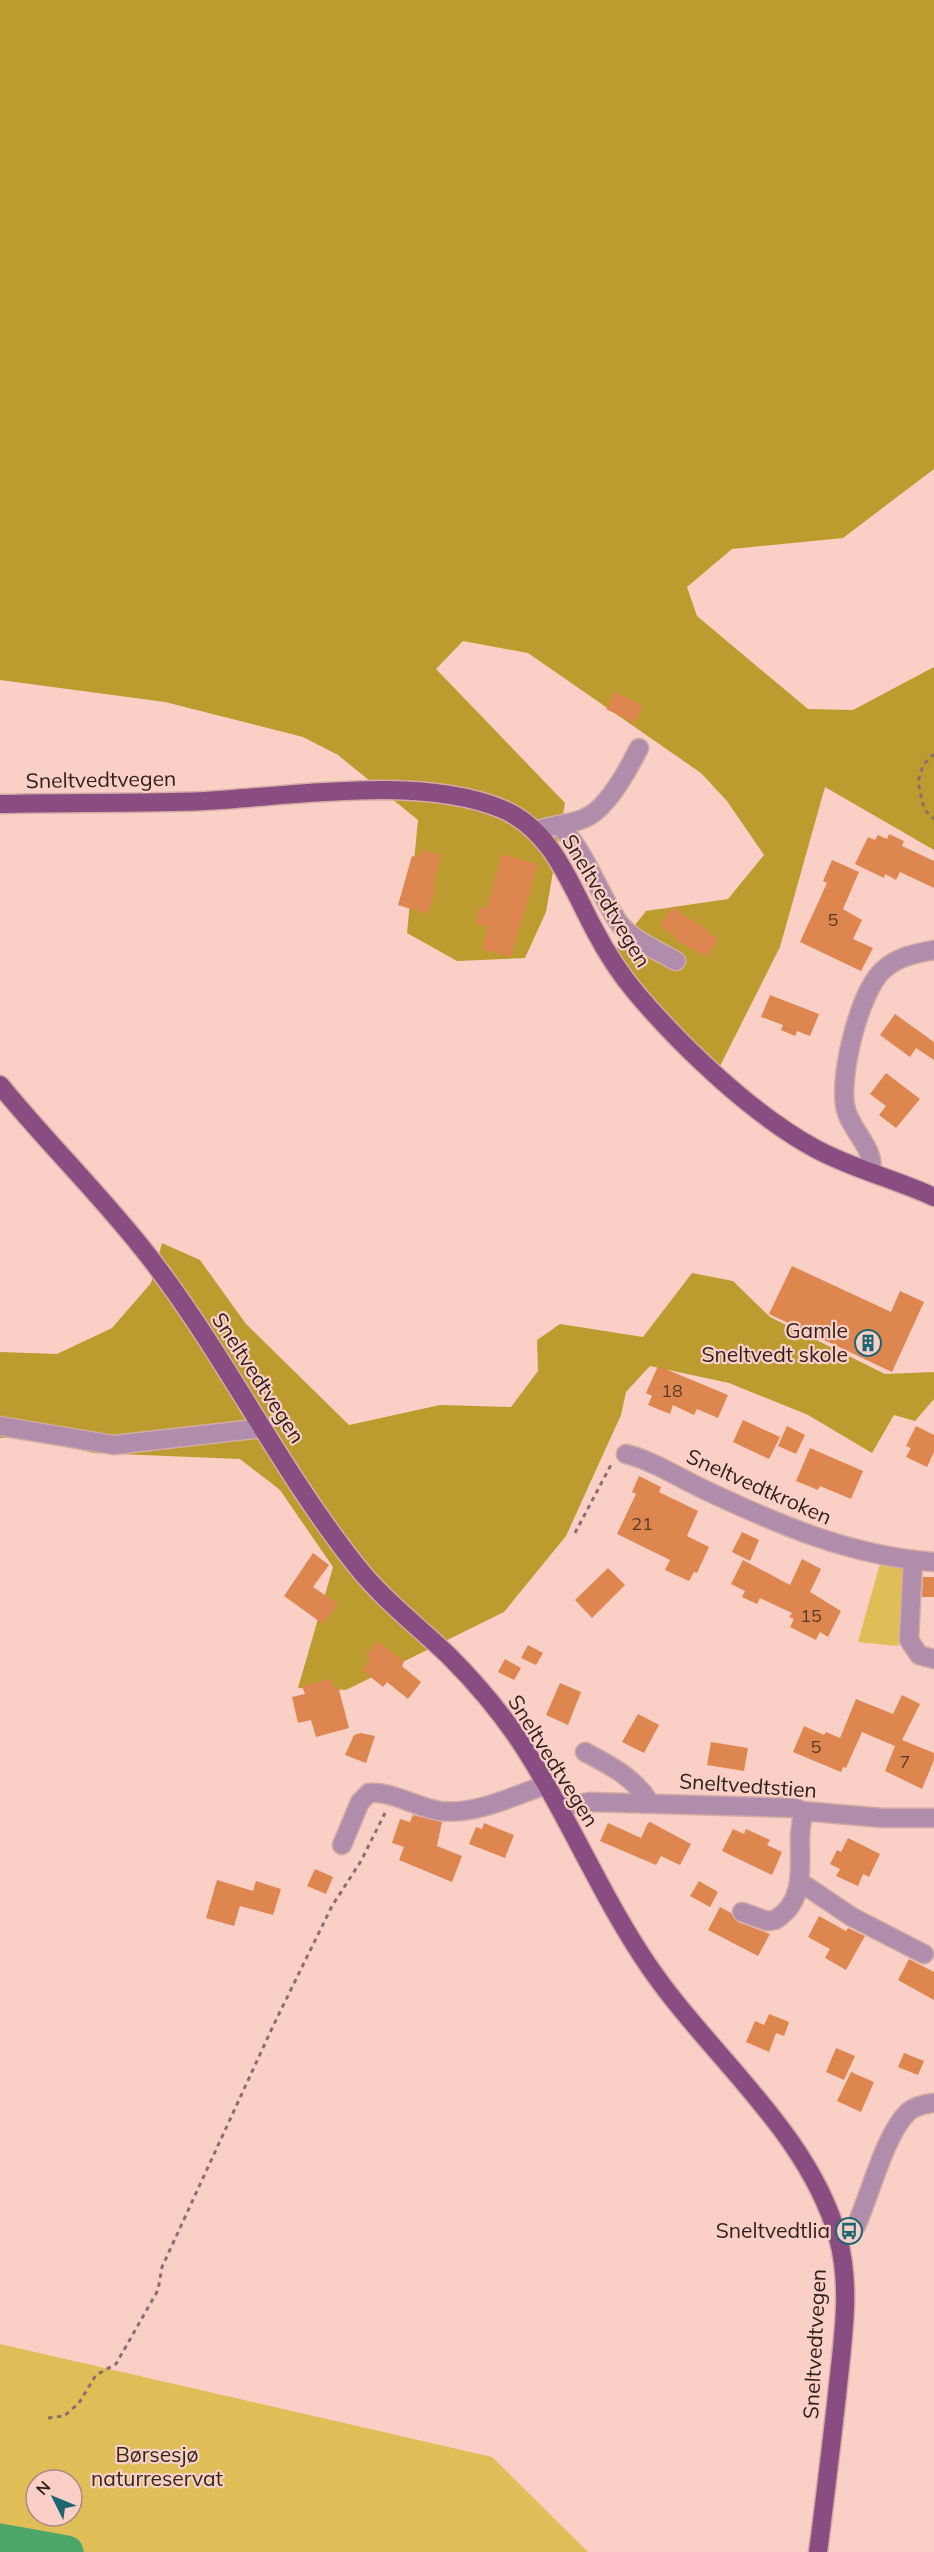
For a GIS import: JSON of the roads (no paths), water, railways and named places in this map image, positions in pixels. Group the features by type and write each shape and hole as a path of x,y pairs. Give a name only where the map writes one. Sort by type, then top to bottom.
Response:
{"main road":[{"name":"Sneltvedtvegen","path":"0,804 202,801 394,791 443,795 502,809 524,820 556,856 596,933 636,994 675,1035 748,1103 780,1127 836,1159 934,1197"},
{"name":"Sneltvedtvegen","path":"0,1085 150,1258 198,1326 353,1562 390,1603 449,1656 481,1689 515,1734 649,1967 682,2011 768,2113 795,2150 820,2193 838,2238 845,2292 842,2345 818,2552"}],"street":[{"path":"536,831 587,818 614,791 639,748"},
{"path":"558,825 572,841 620,924 634,937 676,962"},
{"path":"871,1172 868,1151 849,1123 845,1104 848,1057 860,1011 883,971 910,955 934,950"},
{"path":"0,1426 114,1445 263,1428"},
{"name":"Sneltvedtkroken","path":"626,1454 810,1537 841,1546 934,1562"},
{"path":"913,1560 909,1640 919,1655 934,1659"},
{"path":"585,1752 625,1774 641,1788 650,1803"},
{"path":"342,1845 363,1798 373,1793 439,1811 462,1811 485,1806 546,1785"},
{"name":"Sneltvedtstien","path":"559,1807 590,1802 650,1803 795,1808 803,1811 883,1818 934,1818"},
{"path":"742,1912 767,1921 776,1920 795,1899 800,1882 800,1836 803,1811"},
{"path":"800,1882 852,1917 924,1954"},
{"path":"838,2238 849,2233 856,2226 897,2127 908,2112 916,2107 934,2103"}],"waterway":[{"path":"0,2540 67,2552"}],"place":[{"name":"Gamle Sneltvedt skole","path":"868,1343"},
{"name":"Sneltvedtlia","path":"849,2231"}],"park label":[{"name":"Børsesjø naturreservat","path":"157,2467"}]}
